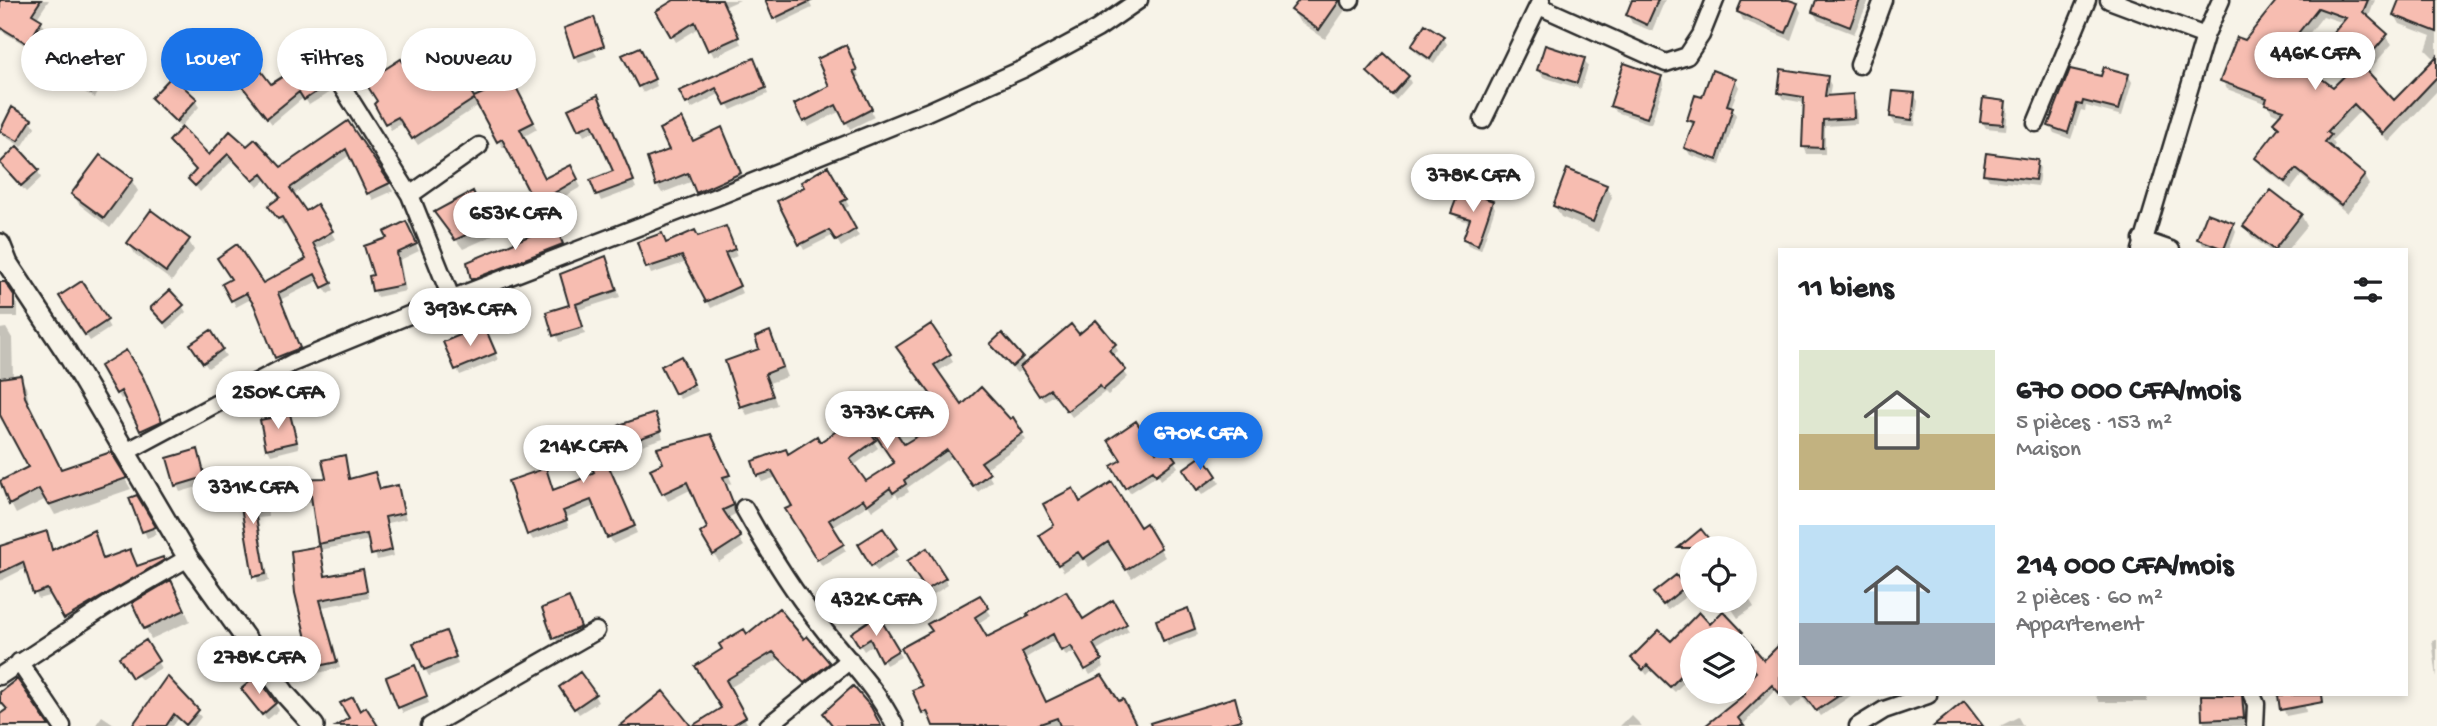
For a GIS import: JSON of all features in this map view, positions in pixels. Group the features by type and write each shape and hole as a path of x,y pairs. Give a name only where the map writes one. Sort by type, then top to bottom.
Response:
{"street":[{"path":"126,452 292,363 939,106 1034,63 1097,29 1139,0"},
{"path":"1483,120 1540,3 1666,63 1687,56 1701,35 1715,0"},
{"path":"1859,65 1883,0"},
{"path":"2036,123 2087,0"},
{"path":"2109,0 2205,36"},
{"path":"2159,248 2141,245 2205,36 2221,0"},
{"path":"345,91 410,195 452,300"},
{"path":"410,195 479,146"},
{"path":"0,244 4,265 126,452 188,558 286,695 311,725"},
{"path":"744,508 774,562 821,627 872,686 895,726"},
{"path":"0,676 188,558"},
{"path":"430,726 596,631"},
{"path":"768,726 850,660"},
{"path":"19,662 62,726"},
{"path":"1858,726 1884,710 1925,696"},
{"path":"2252,696 2256,704 2255,726"}],"building":[{"path":"0,0 41,0 32,14 42,20 37,28 21,28 21,40 0,27"},
{"path":"674,0 722,0 739,37 708,51 695,22 671,37 656,11"},
{"path":"765,0 813,0 773,19"},
{"path":"1299,0 1340,0 1319,30 1291,10"},
{"path":"1632,0 1658,0 1647,25 1626,15"},
{"path":"1742,0 1789,0 1798,3 1786,33 1737,12"},
{"path":"1816,0 1860,0 1850,27 1812,12"},
{"path":"2277,0 2368,0 2363,12 2388,34 2366,60 2334,32 2346,18 2318,8 2284,51 2333,87 2359,62 2394,100 2437,56 2437,77 2383,134 2354,104 2327,132 2331,135 2325,142 2365,175 2341,205 2296,169 2285,182 2255,158 2279,127 2273,122 2284,110 2265,104 2267,98 2220,81 2237,37 2245,40"},
{"path":"2399,0 2437,0 2437,32 2393,15"},
{"path":"594,17 604,46 574,57 564,28"},
{"path":"1425,24 1444,36 1430,59 1411,46"},
{"path":"846,45 857,70 853,71 872,109 845,123 836,105 803,122 794,104 829,86 817,59"},
{"path":"1545,45 1585,58 1577,83 1537,70"},
{"path":"640,47 655,79 638,87 622,55"},
{"path":"1384,53 1409,76 1392,95 1367,72"},
{"path":"754,58 766,88 725,105 716,88 686,104 679,91"},
{"path":"401,59 401,91 470,91 474,97 488,91 518,91 534,122 520,129 545,178 571,165 578,179 535,204 502,139 497,142 474,99 412,139 398,117 385,124 374,104 377,101 371,91 387,91 387,68"},
{"path":"1624,63 1662,76 1647,118 1610,106"},
{"path":"2104,67 2129,74 2119,110 2083,101 2082,105 2077,104 2068,133 2048,126 2070,69 2101,76"},
{"path":"1781,69 1828,76 1825,96 1853,94 1854,118 1823,120 1822,148 1802,147 1804,97 1778,93"},
{"path":"1712,70 1736,79 1727,105 1733,107 1717,160 1684,148 1694,122 1687,120 1695,95 1702,97"},
{"path":"263,74 271,84 277,80 277,91 318,91 304,100 299,92 267,118 246,91 263,91"},
{"path":"161,88 161,91 188,91 197,99 176,122 151,98"},
{"path":"1893,91 1915,93 1912,120 1890,117"},
{"path":"598,95 634,181 596,195 590,180 613,171 592,124 578,130 568,109"},
{"path":"1983,98 2006,101 2003,124 1980,122"},
{"path":"12,107 32,119 18,141 0,131"},
{"path":"682,118 693,141 722,127 741,173 696,193 688,173 656,186 647,158 669,150 659,129"},
{"path":"348,121 390,183 367,194 346,149 290,188 306,211 317,204 333,231 313,243 332,283 322,288 315,274 278,293 300,348 275,358 254,305 246,293 231,301 222,284 231,279 217,258 237,244 263,283 306,259 282,217 278,219 268,206 280,197 262,174 253,181 228,154 195,186 188,179 196,170 169,141 182,127 209,155 230,131 247,146 255,139 281,167"},
{"path":"17,146 39,170 21,186 0,163"},
{"path":"1986,153 2038,160 2035,180 1983,174"},
{"path":"100,155 133,179 104,218 71,194"},
{"path":"828,166 847,199 841,202 856,229 836,241 829,230 799,245 777,201 804,187 801,182"},
{"path":"1567,169 1607,185 1593,222 1553,206"},
{"path":"1460,189 1493,201 1478,245 1463,239 1470,219 1451,213"},
{"path":"2271,190 2302,214 2276,248 2271,248 2243,226"},
{"path":"473,191 488,225 455,240 434,212"},
{"path":"151,210 190,239 166,272 127,243"},
{"path":"2207,213 2234,223 2224,248 2197,239"},
{"path":"406,221 417,244 397,253 403,285 372,291 369,276 373,275 364,246 387,238 384,232"},
{"path":"555,225 563,244 471,280 467,262"},
{"path":"726,226 735,249 725,253 740,286 706,302 682,256 646,268 637,242 662,233 666,243 695,230 698,236"},
{"path":"606,256 617,290 576,304 583,327 553,336 546,312 569,305 560,274"},
{"path":"82,281 108,320 85,335 59,296"},
{"path":"0,282 5,282 14,295 14,309 0,309"},
{"path":"170,290 184,305 164,323 150,308"},
{"path":"1096,320 1116,344 1109,350 1126,370 1103,390 1100,386 1067,411 1050,389 1039,396 1020,367 1071,324 1079,334"},
{"path":"931,324 951,354 934,365 962,405 981,387 1010,419 1013,417 1023,433 981,462 990,473 973,486 947,450 904,480 906,484 893,493 890,488 867,505 863,499 829,520 844,544 817,560 785,509 792,506 772,471 757,476 752,461 786,449 788,454 817,436 820,442 859,416 876,440 850,459 866,481 894,463 872,430 887,419 904,444 948,418 896,347"},
{"path":"484,325 496,353 455,370 443,342"},
{"path":"211,330 223,349 203,363 190,344"},
{"path":"770,331 783,367 765,374 773,396 740,407 725,361 759,349 755,337"},
{"path":"1002,333 1023,357 1012,367 990,344"},
{"path":"126,350 143,377 162,421 140,431 121,391 116,394 100,366"},
{"path":"681,356 694,384 675,394 661,366"},
{"path":"21,375 25,397 61,469 111,452 127,478 48,505 39,489 9,505 0,481 28,467 0,415 0,378"},
{"path":"655,413 661,431 619,446 622,451 606,460 635,526 607,538 591,500 563,511 567,520 527,535 508,481 546,468 553,490 579,480 594,472 581,448 622,424"},
{"path":"290,414 297,442 266,449 260,420"},
{"path":"1136,421 1156,452 1165,445 1176,460 1156,475 1153,470 1125,488 1111,466 1121,460 1108,440"},
{"path":"711,434 730,475 723,477 734,505 723,510 741,537 713,555 700,533 707,528 687,482 662,494 650,469 663,463 657,448"},
{"path":"198,449 205,477 175,486 167,458"},
{"path":"345,455 349,479 375,472 380,489 398,485 404,513 385,517 392,550 371,555 367,534 318,544 311,496 289,496 289,479 326,478 322,460"},
{"path":"1203,455 1217,476 1197,490 1183,469"},
{"path":"1112,482 1140,527 1146,523 1161,548 1126,570 1108,542 1083,559 1078,552 1058,565 1039,535 1054,525 1043,504 1073,488 1080,502"},
{"path":"264,487 265,510 255,511 266,574 253,577 238,489"},
{"path":"137,495 156,527 142,532 129,498"},
{"path":"883,528 897,549 871,566 858,544"},
{"path":"1701,529 1707,536 1693,536"},
{"path":"94,530 103,559 130,549 137,566 163,557 164,560 64,619 47,589 33,594 23,562 0,573 0,546 47,531 52,550"},
{"path":"320,546 325,576 363,569 367,591 320,600 337,662 313,667 295,593 291,551"},
{"path":"927,548 946,578 926,590 907,561"},
{"path":"1676,575 1680,580 1680,591 1663,605 1653,593"},
{"path":"171,580 185,610 144,629 132,603"},
{"path":"1066,591 1083,619 1113,600 1127,624 1093,644 1102,660 1085,670 1071,646 1061,651 1053,634 1022,652 1046,702 1102,675 1119,701 1123,699 1137,726 1060,726 1057,718 1034,726 933,726 927,711 922,713 912,690 922,686 901,648 932,631 927,624 980,595 989,608 975,617 987,637 1029,616 1027,614"},
{"path":"569,597 581,627 553,639 542,608"},
{"path":"779,608 804,639 807,636 830,663 804,683 773,652 726,680 746,717 731,726 692,726 721,708 695,666 722,649 719,644 744,629 747,634"},
{"path":"1188,608 1195,629 1163,641 1156,620"},
{"path":"1698,613 1710,624 1721,613 1725,613 1738,627 1685,627"},
{"path":"878,615 899,650 881,661 870,639 859,646 851,633"},
{"path":"1659,630 1671,641 1680,632 1680,677 1670,687 1647,665 1643,670 1631,658"},
{"path":"446,631 456,657 424,670 413,643"},
{"path":"146,640 159,661 132,678 119,657"},
{"path":"1778,646 1778,692 1772,685 1757,700 1757,652 1764,660"},
{"path":"415,665 427,696 398,708 386,677"},
{"path":"580,672 596,694 574,709 559,687"},
{"path":"167,676 199,710 186,725 174,714 166,726 132,726"},
{"path":"257,676 276,703 262,715 241,689"},
{"path":"17,679 49,726 0,726 0,714 7,709 0,701 0,692"},
{"path":"853,686 871,707 881,726 833,726 823,713"},
{"path":"663,691 691,726 620,726"},
{"path":"1805,696 1838,696 1816,711"},
{"path":"2201,696 2242,696 2244,718 2202,720"},
{"path":"2278,696 2322,696 2323,702 2280,710"},
{"path":"353,697 360,711 366,707 378,726 336,726 349,718 340,703"},
{"path":"1235,697 1241,720 1217,726 1151,726 1150,723"},
{"path":"1964,701 1983,726 1934,726"},
{"path":"1732,704 1752,704 1738,718 1744,726 1705,726"}]}
